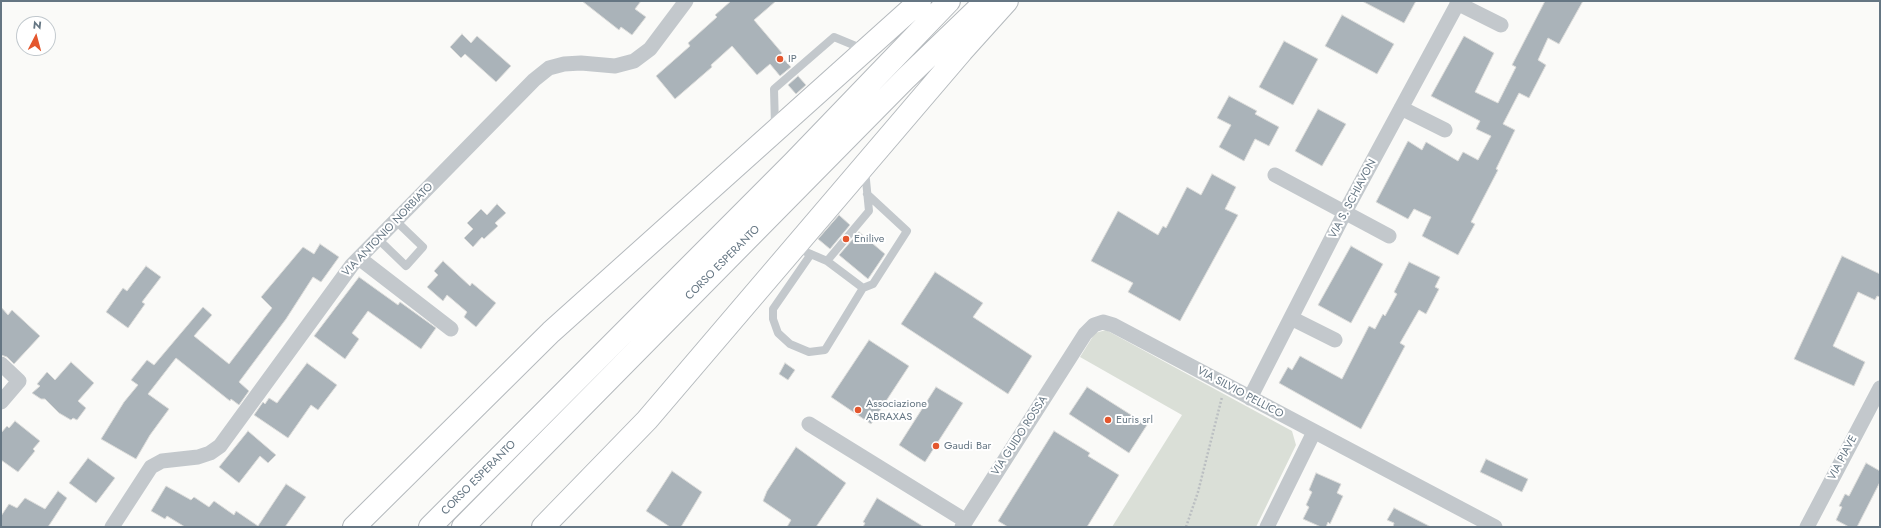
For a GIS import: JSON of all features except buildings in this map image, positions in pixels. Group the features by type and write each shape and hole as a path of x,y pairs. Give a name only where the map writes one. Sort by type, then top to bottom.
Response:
{"highway":[{"path":"354,527 551,332 920,1"},
{"name":"CORSO ESPERANTO","path":"430,527 788,168 949,1"},
{"name":"CORSO ESPERANTO","path":"463,527 905,79 986,1"},
{"path":"543,527 647,420 802,251 864,165 1007,1"}],"street":[{"name":"VIA ANTONIO NORBIATO","path":"112,527 151,467 162,461 198,457 210,453 220,446 342,278 359,258 534,80 549,68 564,64 581,63 615,66 634,61 650,49 686,1"},
{"path":"1458,2 1501,25"},
{"name":"VIA S. SCHIAVON","path":"1250,398 1345,212 1458,2"},
{"path":"1401,108 1445,130"},
{"path":"1275,175 1389,236"},
{"path":"359,258 451,328"},
{"path":"1291,318 1335,340"},
{"name":"VIA SILVIO PELLICO","path":"1078,345 1085,334 1094,325 1103,322 1113,325 1495,527"},
{"name":"VIA GUIDO ROSSA","path":"964,524 1078,345"},
{"path":"1,364 19,381 1,402"},
{"name":"VIA PIAVE","path":"1807,527 1880,388"},
{"path":"809,424 964,524"},
{"path":"1267,527 1314,432"}],"lane":[{"path":"775,131 774,89 834,37 866,50"},
{"path":"827,260 869,211 864,165"},
{"path":"864,288 827,260 802,251 773,309 773,319 778,333 790,344 809,352 825,350 864,288 873,284 907,231 867,194"},
{"path":"378,239 406,266 423,247 396,221"}],"path":[{"path":"1186,527 1198,492 1221,400 1226,386"}],"shaded area":[{"path":"1106,330 1292,431 1296,445 1256,527 1112,527 1182,415 1080,357 1095,333"}],"place":[{"name":"IP","path":"780,59"},
{"name":"Enilive","path":"846,239"},
{"name":"Associazione ABRAXAS","path":"858,410"},
{"name":"Euris srl","path":"1108,420"},
{"name":"Gaudi Bar","path":"936,446"}]}
